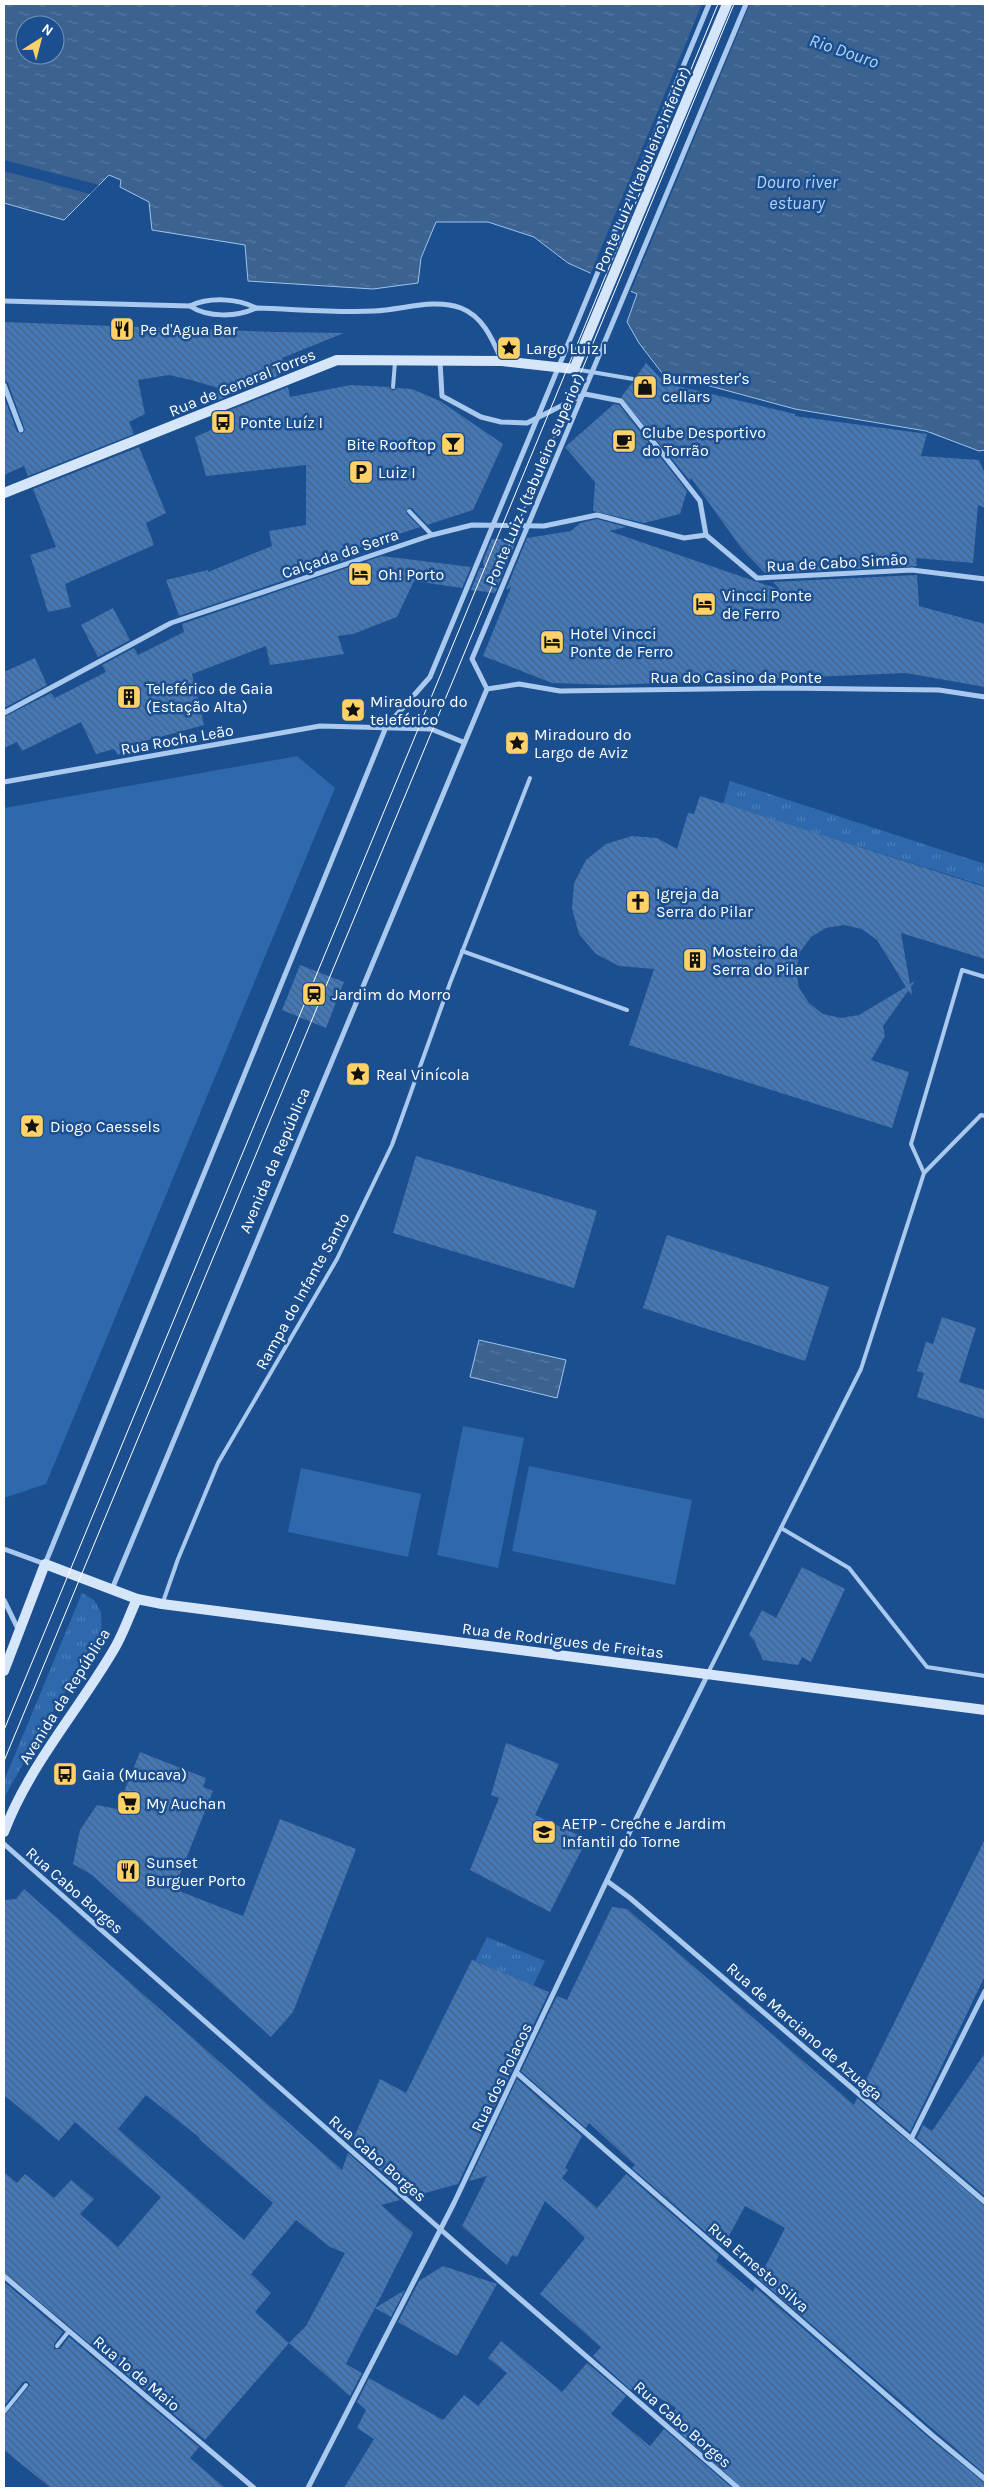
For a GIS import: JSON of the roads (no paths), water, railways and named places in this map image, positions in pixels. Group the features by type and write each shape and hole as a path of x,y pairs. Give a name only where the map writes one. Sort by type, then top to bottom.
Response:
{"main road":[{"name":"Ponte Luiz I (tabuleiro inferior)","path":"574,369 727,4"},
{"name":"Rua de General Torres","path":"4,494 337,360 395,362 502,361"},
{"path":"502,361 574,369"},
{"path":"4,1670 45,1564 137,1599"},
{"name":"Rua de Rodrigues de Freitas","path":"137,1599 162,1604 985,1710"},
{"name":"Avenida da República","path":"4,1832 10,1817 46,1751 114,1650 137,1599"}],"street":[{"name":"Ponte Luiz I (tabuleiro superior)","path":"386,727 430,677 709,4"},
{"name":"Ponte Luiz I (tabuleiro superior)","path":"487,689 472,659 746,4"},
{"path":"4,301 190,306 201,301 223,301 244,302 256,308 374,311 426,304 462,308 488,328 502,361"},
{"path":"190,306 201,313 243,314 256,308"},
{"path":"440,361 442,396 480,417 501,422 527,423 585,394 621,401 700,501 706,535"},
{"path":"4,385 21,430"},
{"name":"Calçada da Serra","path":"4,713 171,623 432,535 472,525 544,526 597,515 684,538 706,535"},
{"name":"Rua de Cabo Simão","path":"706,535 757,578 912,570 985,579"},
{"name":"Rua do Casino da Ponte","path":"487,689 519,684 560,691 782,688 939,690 985,697"},
{"name":"Avenida da República","path":"112,1589 463,742 487,689"},
{"name":"Rua Rocha Leão","path":"4,782 320,726 386,727"},
{"path":"4,1548 45,1564 386,727 432,729 463,742"},
{"path":"4,1600 20,1632"},
{"name":"Rua dos Polacos","path":"308,2488 517,2073 708,1674"},
{"name":"Rua Cabo Borges","path":"4,1844 440,2229 738,2488"},
{"name":"Rua de Marciano de Azuaga","path":"607,1882 630,1898 985,2202"},
{"path":"911,2139 985,1991"},
{"name":"Rua Ernesto Silva","path":"517,2073 985,2479"},
{"name":"Rua 1º de Maio","path":"4,2276 254,2488"}],"lane":[{"path":"393,388 395,362"},
{"path":"574,369 633,379"},
{"path":"409,511 432,535"},
{"name":"Rampa do Infante Santo","path":"162,1604 178,1559 218,1463 337,1259 392,1145 462,951 530,778"},
{"path":"462,951 627,1010"},
{"path":"924,1173 911,1144 962,970 985,977"},
{"path":"708,1674 861,1369 924,1173 981,1115 985,1116"},
{"path":"781,1528 849,1568 927,1667 985,1676"},
{"path":"57,2346 69,2331"},
{"path":"4,2412 26,2385"}],"water":[{"name":"Douro river estuary","path":"4,4 985,4 985,450 979,451 926,431 795,409 662,373 639,343 627,322 637,294 568,263 534,237 488,222 436,222 421,258 418,283 373,289 248,281 245,245 152,230 149,202 120,187 121,180 109,175 64,220 4,203"},
{"path":"479,1340 566,1360 557,1398 470,1377"}],"tram line":[{"path":"4,1730 718,4"},
{"path":"4,1761 734,4"}],"place":[{"name":"Pe d'Agua Bar","path":"122,329"},
{"name":"Largo Luiz I","path":"509,348"},
{"name":"Burmester's cellars","path":"645,387"},
{"name":"Ponte Luíz I","path":"223,422"},
{"name":"Clube Desportivo do Torrão","path":"624,441"},
{"name":"Bite Rooftop","path":"453,444"},
{"name":"Luiz I","path":"361,472"},
{"name":"Oh! Porto","path":"360,574"},
{"name":"Vincci Ponte de Ferro","path":"704,604"},
{"name":"Hotel Vincci Ponte de Ferro","path":"552,642"},
{"name":"Teleférico de Gaia (Estação Alta)","path":"129,697"},
{"name":"Miradouro do teleférico","path":"353,710"},
{"name":"Miradouro do Largo de Aviz","path":"517,743"},
{"name":"Igreja da Serra do Pilar","path":"638,902"},
{"name":"Mosteiro da Serra do Pilar","path":"695,960"},
{"name":"Jardim do Morro","path":"314,994"},
{"name":"Real Vinícola","path":"358,1074"},
{"name":"Diogo Caessels","path":"32,1126"},
{"name":"Gaia (Mucava)","path":"65,1774"},
{"name":"My Auchan","path":"129,1803"},
{"name":"AETP - Creche e Jardim Infantil do Torne","path":"544,1832"},
{"name":"Sunset Burguer Porto","path":"128,1871"}],"water label":[{"name":"Rio Douro","path":"844,51"}]}
